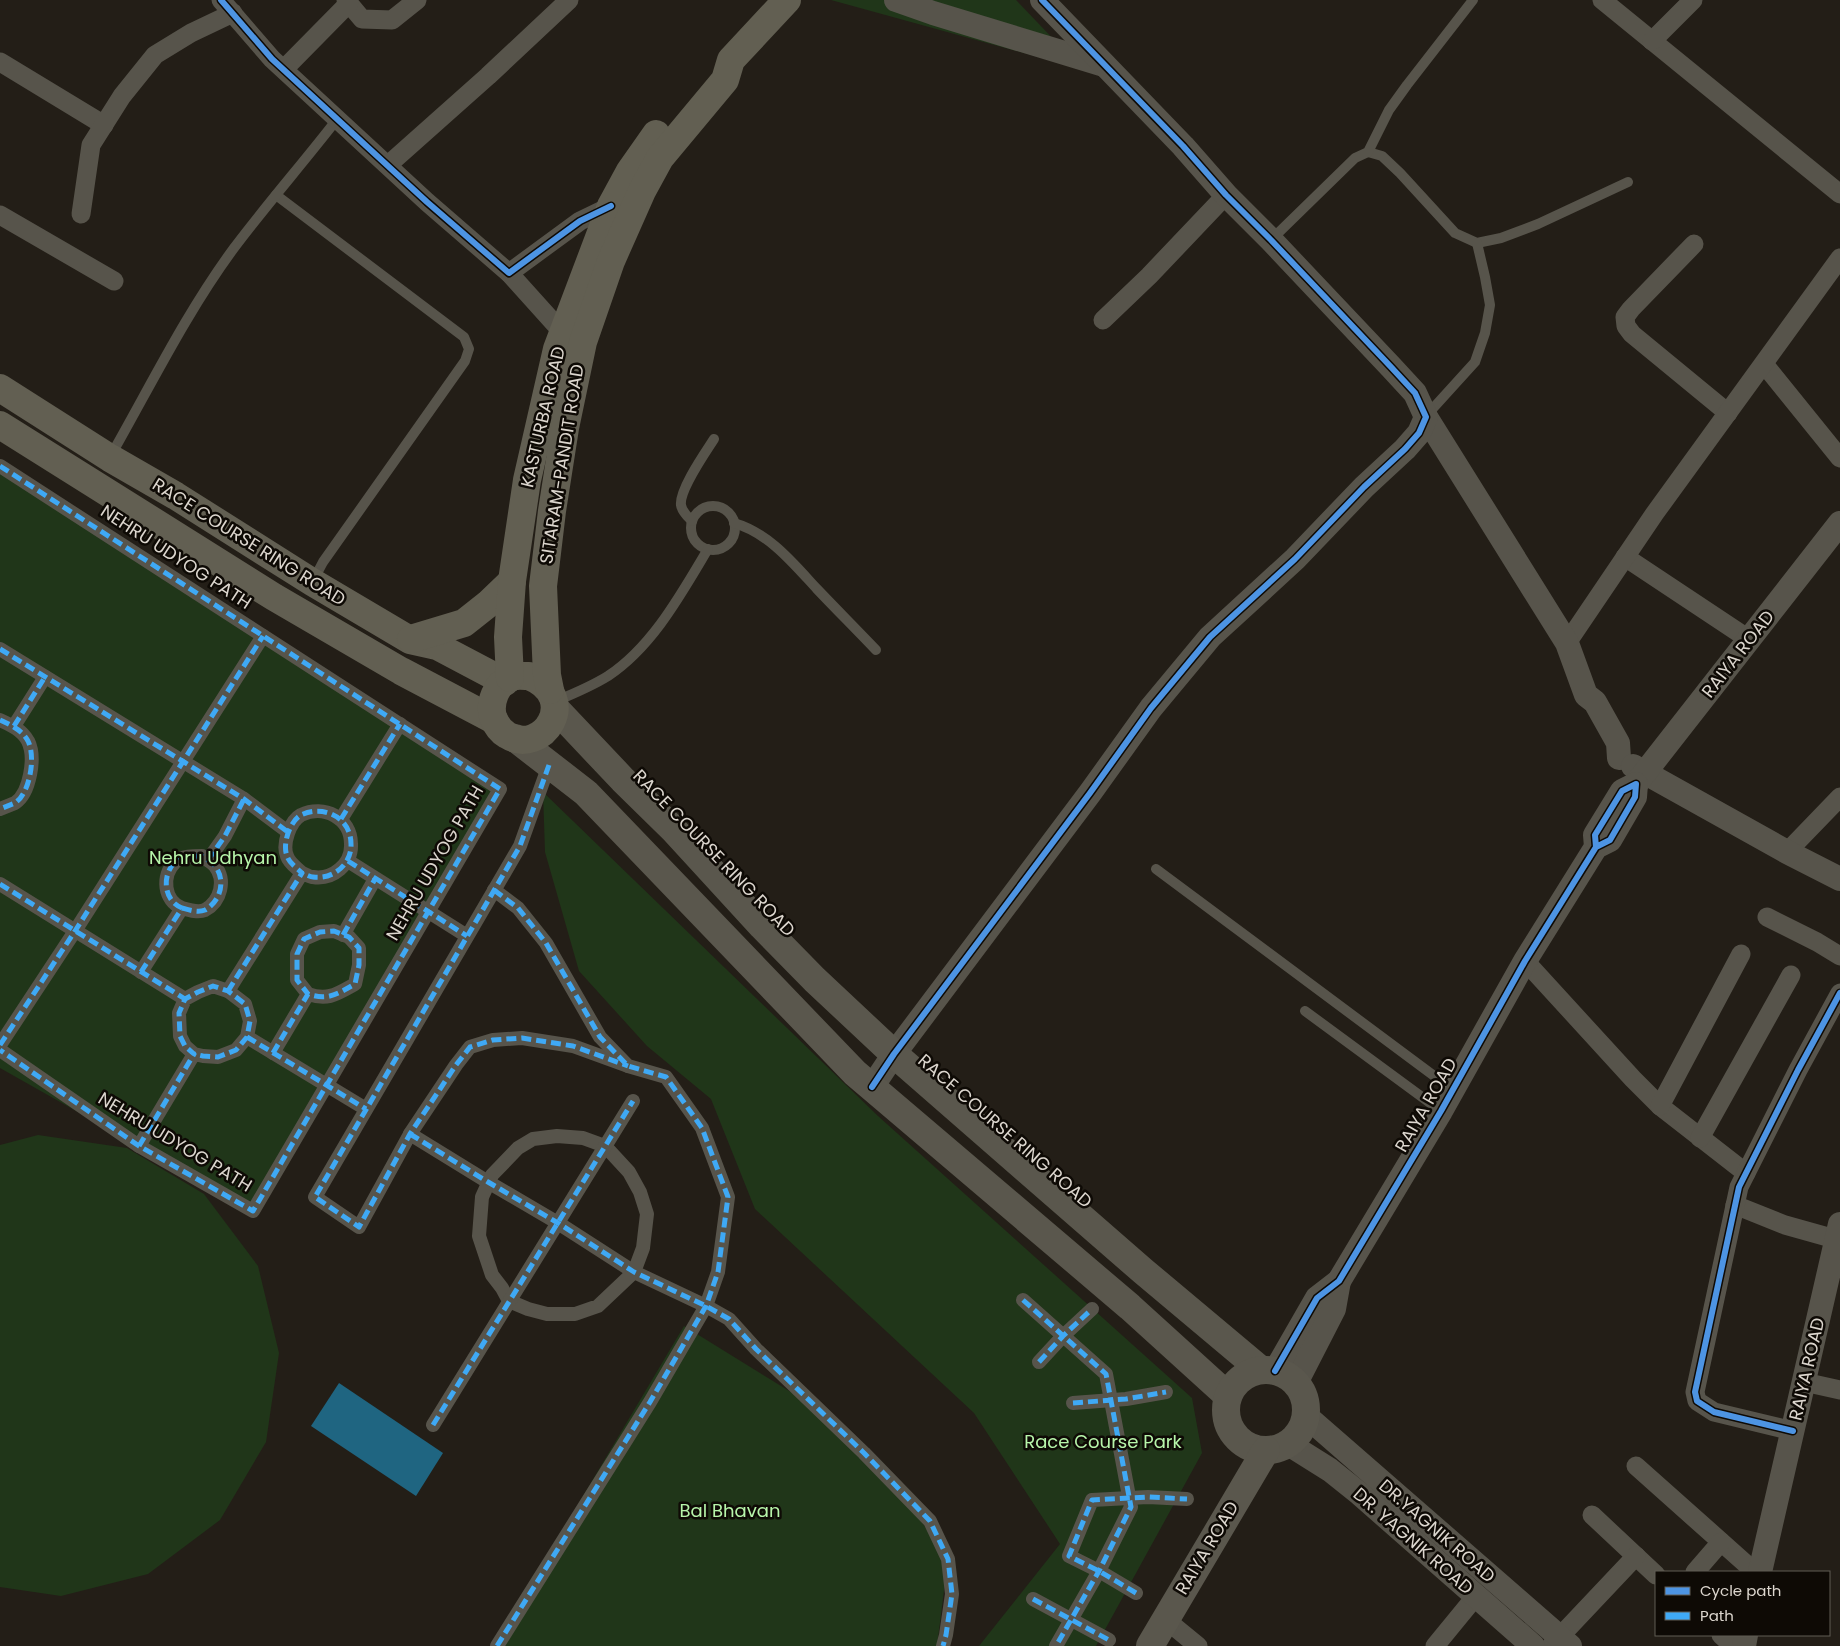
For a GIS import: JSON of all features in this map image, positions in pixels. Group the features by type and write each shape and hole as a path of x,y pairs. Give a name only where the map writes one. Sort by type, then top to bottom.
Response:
{"main road":[{"name":"SITARAM-PANDIT ROAD","path":"553,700 547,675 543,586 565,428 573,337 612,261 642,191 660,158 725,80 731,60 787,0"},
{"name":"KASTURBA ROAD","path":"507,680 512,581 527,480 557,349 573,337 611,206 630,171 654,136 675,111 713,70 731,60"},
{"name":"RACE COURSE RING ROAD","path":"0,388 110,458 176,496 312,582 410,640 437,646 507,680"},
{"name":"RACE COURSE RING ROAD","path":"0,425 274,598 401,671 494,720"},
{"path":"410,640 464,623 488,604 512,581"},
{"path":"515,738 528,739 540,735 550,726 555,714 553,700 541,681 529,676 507,680 498,689 492,703 494,720 500,730 515,738 586,794 856,1073 1130,1307 1228,1396"},
{"name":"RACE COURSE RING ROAD","path":"553,700 623,780 674,830 802,966 894,1054 1143,1272 1277,1375"},
{"path":"1250,1373 1277,1375 1302,1393 1306,1404 1302,1426 1296,1436 1277,1446 1255,1448 1246,1444 1231,1430 1226,1413 1228,1396 1233,1386 1250,1373"},
{"name":"RAIYA ROAD","path":"1150,1646 1165,1619 1277,1446"}],"street":[{"path":"284,69 348,2 362,19 392,20 417,0"},
{"path":"388,165 488,76 569,0"},
{"path":"896,0 1106,66"},
{"path":"1042,0 1183,146 1226,195 1415,393 1426,417 1567,643 1586,695 1594,702 1618,743 1619,758 1641,779 1840,879"},
{"path":"1602,0 1840,194"},
{"path":"1652,40 1693,0"},
{"path":"81,214 91,145 122,96 155,55 191,33 227,6 272,59 427,202 510,273 573,337"},
{"path":"0,62 104,125"},
{"path":"1103,320 1149,276 1226,195"},
{"path":"510,273 580,221 611,206"},
{"path":"0,215 114,281"},
{"path":"1694,244 1631,309 1625,317 1626,326 1632,334 1728,413"},
{"path":"1567,643 1728,413 1840,258"},
{"path":"1764,364 1840,458"},
{"path":"872,1087 894,1054 1090,793 1151,708 1210,637 1295,560 1364,487 1405,449 1419,433 1426,417"},
{"name":"NEHRU UDYOG PATH","path":"0,466 500,789 253,1211 139,1146 0,1050"},
{"name":"RAIYA ROAD","path":"1277,1375 1318,1298 1339,1281 1441,1112 1526,961 1596,847 1595,835 1622,791 1641,779 1840,523"},
{"path":"1626,557 1750,640"},
{"path":"0,1045 263,636"},
{"path":"0,649 244,799 288,832"},
{"path":"14,726 45,677"},
{"path":"0,720 14,726 28,741 32,763 28,784 16,802 0,809"},
{"path":"341,819 400,724"},
{"path":"497,1646 650,1402 706,1306 718,1272 728,1197 702,1128 666,1077 628,1066 573,1046 522,1038 493,1040 470,1047 456,1064 410,1134 359,1227 315,1197 520,846 549,766"},
{"path":"1788,852 1840,797"},
{"path":"208,860 225,836 244,799"},
{"path":"313,812 329,813 341,819 348,831 352,844 348,861 341,870 327,876 313,877 302,873 286,856 285,843 288,832 300,816 313,812"},
{"path":"202,856 215,866 221,881 218,898 204,910 193,911 182,908 173,905 168,896 166,886 169,873 176,862 189,857 202,856"},
{"path":"348,861 468,936"},
{"path":"228,991 302,873"},
{"path":"343,935 375,879"},
{"path":"0,884 185,999"},
{"path":"494,890 518,908 546,943 600,1037 628,1066"},
{"path":"141,972 182,908"},
{"path":"1767,917 1817,942 1840,956"},
{"path":"334,931 348,937 359,948 360,965 355,984 332,997 318,997 308,994 297,980 297,954 304,939 320,932 334,931"},
{"path":"1660,1106 1741,954"},
{"path":"1526,961 1633,1079 1660,1106 1746,1173"},
{"path":"1700,1138 1791,975"},
{"path":"213,986 228,991 245,1004 250,1021 247,1037 236,1050 218,1057 194,1054 185,1046 180,1036 179,1013 185,999 213,986"},
{"path":"1793,1431 1714,1412 1697,1401 1696,1386 1739,1187 1840,993"},
{"path":"273,1053 308,994"},
{"path":"247,1037 366,1109"},
{"path":"139,1146 194,1054"},
{"path":"433,1425 633,1101"},
{"path":"410,1134 558,1223 634,1272 729,1319 756,1349 864,1452 930,1521 948,1559 952,1594 943,1646"},
{"path":"557,1136 583,1138 605,1146 628,1172 640,1192 648,1214 643,1248 634,1272 598,1306 575,1314 548,1314 528,1309 509,1301 492,1275 479,1236 482,1196 492,1175 518,1148 533,1139 557,1136"},
{"path":"1735,1205 1785,1225 1838,1231"},
{"name":"RAIYA ROAD","path":"1760,1571 1838,1231"},
{"path":"1023,1300 1106,1374 1131,1507 1099,1570 1056,1646"},
{"path":"1039,1362 1092,1309"},
{"path":"1804,1382 1840,1390"},
{"path":"1073,1403 1126,1399 1166,1392"},
{"name":"DR.YAGNIK ROAD","path":"1305,1415 1560,1643"},
{"name":"DR. YAGNIK ROAD","path":"1277,1446 1330,1470 1360,1494 1533,1646"},
{"path":"1636,1466 1754,1571"},
{"path":"1136,1593 1099,1570 1069,1556 1092,1500 1170,1497 1187,1499"},
{"path":"1592,1515 1655,1574"},
{"path":"1696,1571 1721,1542"},
{"path":"1560,1643 1636,1556"},
{"path":"1435,1646 1476,1596"},
{"path":"1033,1599 1110,1640"},
{"path":"1165,1619 1198,1646"},
{"path":"1722,1636 1733,1646"}],"lane":[{"path":"1271,240 1355,158 1368,152 1389,110 1406,84 1474,0"},
{"path":"110,458 198,303 233,249 338,118"},
{"path":"1368,152 1382,156 1455,233 1477,243 1501,238 1538,224 1628,182"},
{"path":"276,195 464,337 469,350 465,361 324,562 312,582"},
{"path":"1426,417 1475,362 1485,333 1490,305 1486,277 1477,243"},
{"path":"692,521 684,514 681,506 682,495 714,439"},
{"path":"713,506 726,511 734,523 735,530 728,543 716,549 708,549 696,542 691,528 692,521 700,510 713,506"},
{"path":"734,523 746,526 757,532 779,549 876,650"},
{"path":"553,700 588,687 608,676 627,661 646,642 675,603 708,549"},
{"path":"1156,869 1453,1090"},
{"path":"1305,1011 1441,1112"}],"green space":[{"path":"831,0 1016,0 1082,69"},
{"name":"Nehru Udhyan","path":"0,466 500,789 253,1211 0,1068"},
{"name":"Race Course Park","path":"543,792 878,1116 1192,1398 1202,1453 1096,1646 979,1646 1060,1544 974,1413 755,1209 711,1099 647,1046 579,971 545,852"},
{"path":"38,1135 127,1148 204,1194 258,1266 279,1353 266,1442 220,1520 148,1574 61,1596 0,1587 0,1145"},
{"name":"Bal Bhavan","path":"684,1326 815,1407 899,1490 948,1559 937,1646 494,1646"}],"water":[{"path":"339,1383 443,1453 416,1496 311,1426"}],"marked path":[{"path":"0,466 500,789 253,1211 139,1146 0,1050"},
{"path":"0,1045 263,636"},
{"path":"0,649 244,799 288,832"},
{"path":"14,726 45,677"},
{"path":"0,720 23,734 28,741 31,756 28,783 20,798 15,803 0,809"},
{"path":"341,819 400,724"},
{"path":"549,765 520,846 315,1197 359,1227 410,1134 470,1047 493,1040 522,1038 573,1046 628,1066"},
{"path":"208,860 225,836 244,799"},
{"path":"228,991 302,873 289,861 287,856 286,839 290,827 301,815 310,812 327,812 341,820 350,835 351,844 348,858 340,869 328,876 312,877 302,873"},
{"path":"141,972 182,908 171,900 166,888 166,881 171,868 175,862 181,859 202,856 214,865 218,872 221,884 218,896 205,910 196,911 182,908"},
{"path":"348,861 467,936"},
{"path":"343,935 375,879"},
{"path":"0,884 185,999"},
{"path":"494,890 518,908 546,943 600,1037 628,1066 666,1077 702,1128 728,1197 718,1272 706,1306 650,1402 497,1646"},
{"path":"273,1053 308,994 327,997 355,984 359,965 359,948 349,937 334,931 320,932 304,939 297,954 297,980 308,994"},
{"path":"139,1146 194,1054 185,1046 180,1036 179,1013 185,999 213,986 228,991 245,1004 250,1021 247,1037 236,1050 218,1057 194,1054"},
{"path":"247,1037 366,1109"},
{"path":"433,1425 633,1101"},
{"path":"410,1134 558,1223 634,1272 729,1319 756,1349 864,1453 930,1521 948,1559 952,1594 943,1646"},
{"path":"1023,1300 1106,1374 1131,1507 1099,1571 1056,1646"},
{"path":"1039,1362 1092,1309"},
{"path":"1073,1403 1126,1399 1166,1392"},
{"path":"1136,1593 1069,1556 1092,1500 1148,1497 1187,1499"},
{"path":"1033,1599 1109,1640"}],"cycle path":[{"path":"221,0 272,59 427,202 509,273 580,221 611,206"},
{"path":"872,1087 894,1054 1090,793 1151,708 1210,637 1295,559 1364,487 1405,449 1419,433 1426,417 1415,393 1226,195 1183,146 1042,0"},
{"path":"1275,1371 1317,1298 1339,1281 1441,1111 1525,961 1596,847 1610,840 1635,797 1636,784 1622,791 1595,835 1596,847"},
{"path":"1793,1431 1714,1412 1697,1401 1695,1392 1739,1187 1798,1070 1840,993"}]}
